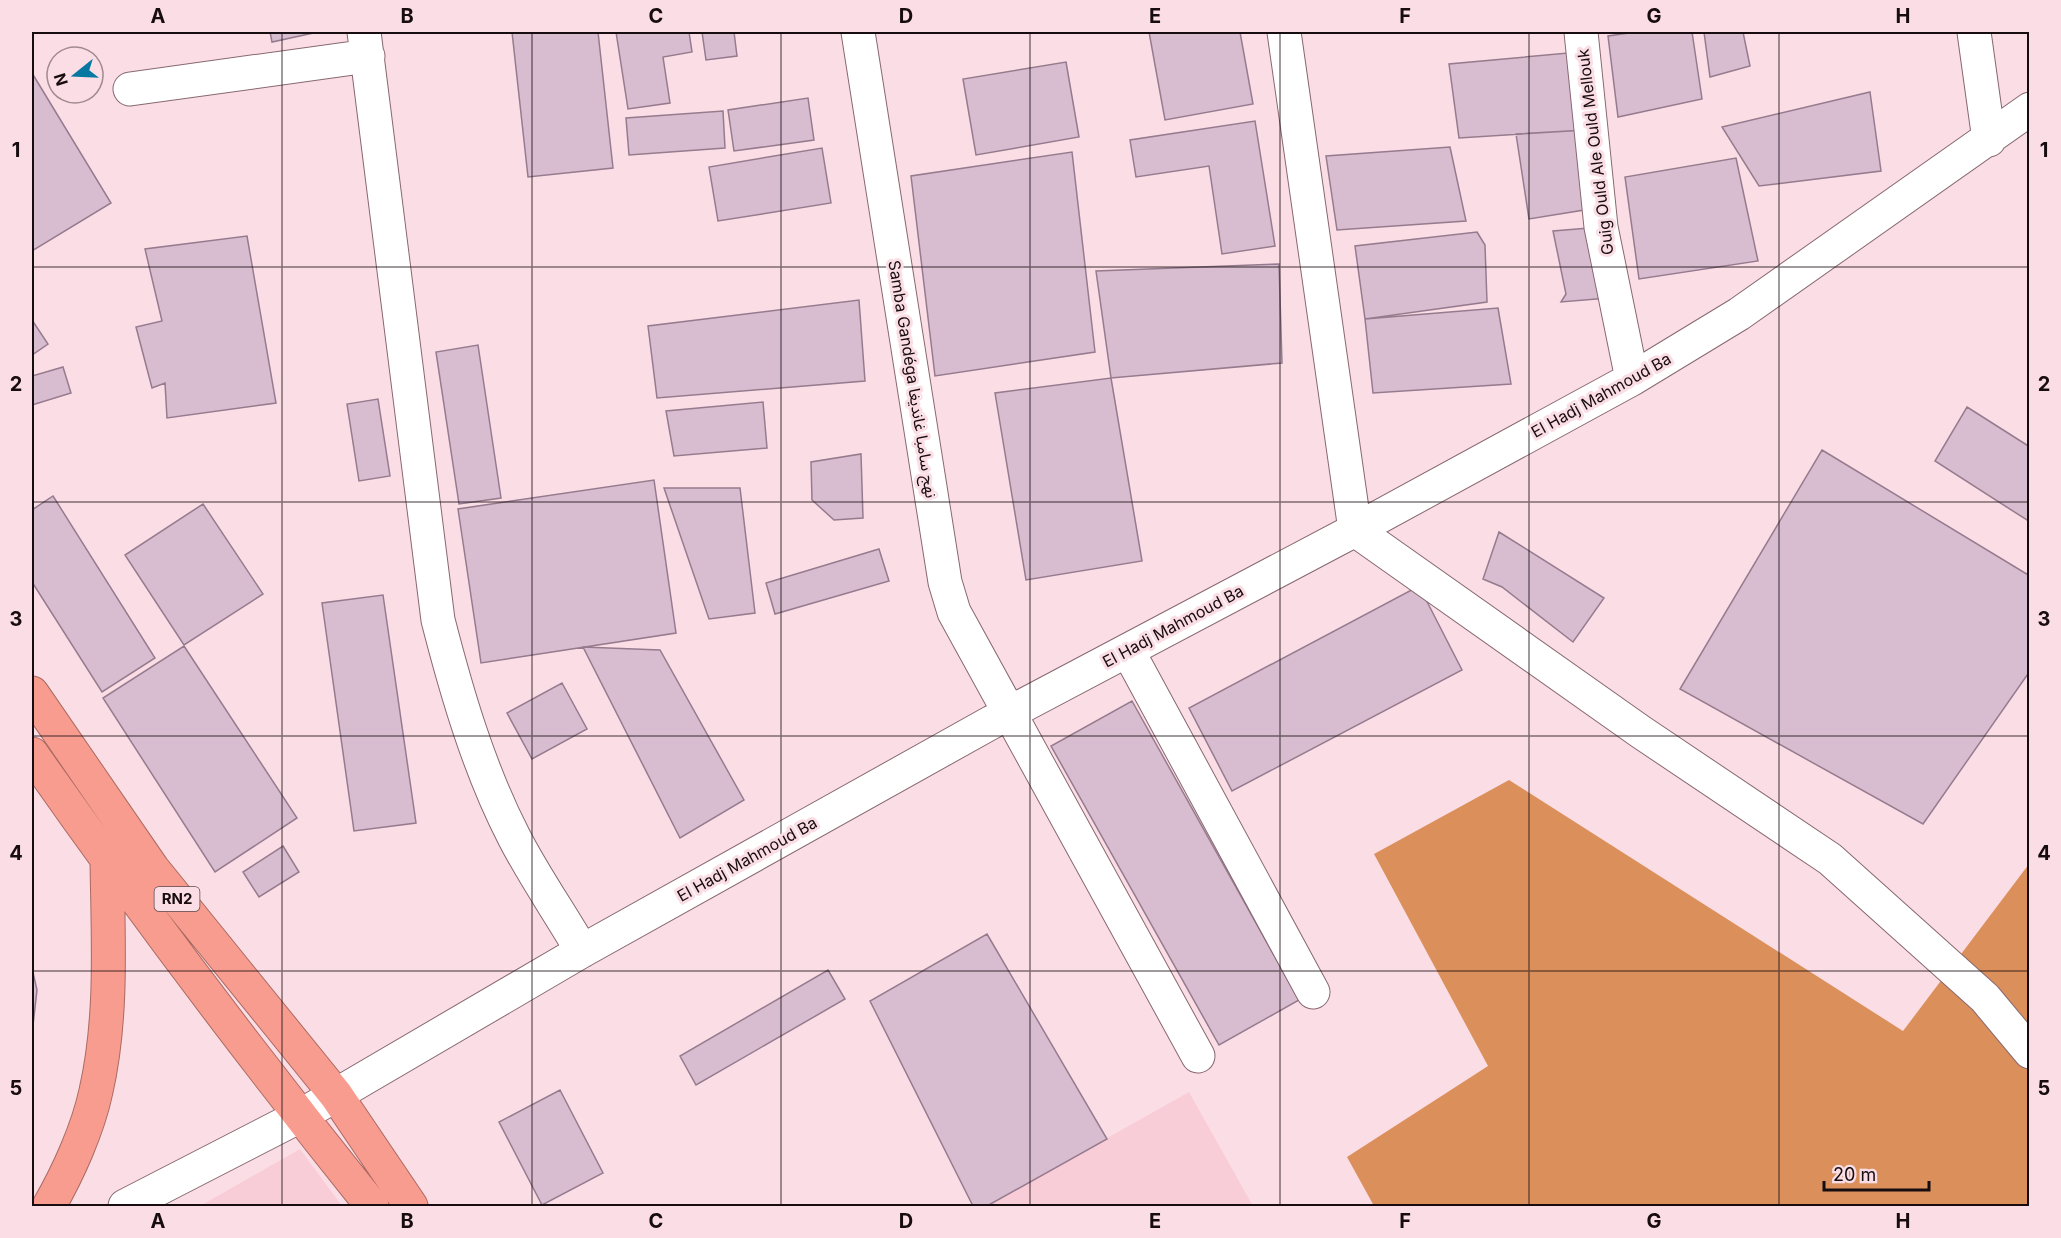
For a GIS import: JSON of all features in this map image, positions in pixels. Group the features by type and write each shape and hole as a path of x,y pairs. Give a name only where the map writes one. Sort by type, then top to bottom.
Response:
{"highway":[{"name":"RN2","path":"32,693 153,869 336,1095 411,1206"},
{"name":"RN2","path":"32,754 107,861 300,1116 372,1206"},
{"path":"50,1206 65,1179 96,1092 109,972 107,861 134,842"}],"street":[{"name":"Samba Gandéga نهج سامبا غانديغا","path":"858,32 945,582 954,612 1198,1056"},
{"path":"1284,32 1355,530 1641,732 1830,859 1985,998 2030,1052"},
{"name":"Guig Ould Ale Ould Mellouk","path":"1581,32 1601,226 1632,379"},
{"path":"1974,32 1989,140"},
{"path":"130,89 366,44 438,620 455,687 514,837 582,951"},
{"name":"El Hadj Mahmoud Ba","path":"125,1206 300,1116 582,951 1011,712 1355,530 1632,379 1739,314 2030,109"},
{"path":"1128,651 1313,992"}],"shaded area":[{"path":"1509,780 1903,1031 2029,864 2029,1206 1374,1206 1347,1157 1488,1066 1374,854"},
{"path":"1189,1092 1253,1206 986,1206"},
{"path":"300,1149 342,1206 200,1206"}],"building":[{"path":"270,32 318,32 272,42"},
{"path":"512,32 598,32 613,168 528,177"},
{"path":"616,32 689,32 692,52 663,57 670,103 628,109"},
{"path":"702,32 734,32 737,56 706,60"},
{"path":"1149,32 1240,32 1253,104 1165,120"},
{"path":"1636,32 1692,32 1702,99 1618,117 1608,36"},
{"path":"1704,32 1743,32 1750,66 1710,77"},
{"path":"1568,53 1585,130 1459,138 1449,64"},
{"path":"1066,62 1079,137 976,155 963,79"},
{"path":"32,73 45,94 45,105 51,105 111,203 32,251"},
{"path":"1870,92 1881,171 1759,186 1722,127"},
{"path":"808,98 814,140 734,151 728,110"},
{"path":"723,111 725,148 629,155 626,118"},
{"path":"1255,121 1275,246 1222,254 1209,166 1136,177 1130,140"},
{"path":"1585,130 1584,210 1529,219 1516,134"},
{"path":"1450,147 1466,221 1337,230 1326,156"},
{"path":"822,148 831,203 718,221 709,167"},
{"path":"1072,152 1095,352 935,376 911,176"},
{"path":"1736,158 1758,261 1639,279 1625,177"},
{"path":"1601,227 1608,298 1561,302 1566,294 1553,231"},
{"path":"1477,232 1485,245 1487,302 1365,319 1355,246"},
{"path":"247,236 276,403 167,418 165,383 152,388 136,327 162,321 145,249"},
{"path":"1279,264 1282,363 1111,378 1096,271"},
{"path":"859,300 865,381 657,398 648,326"},
{"path":"1498,308 1511,384 1373,393 1365,319"},
{"path":"32,320 48,344 32,355"},
{"path":"478,345 501,498 459,504 436,352"},
{"path":"63,367 71,393 32,405 32,376"},
{"path":"1111,378 1142,561 1026,580 995,393"},
{"path":"378,399 390,476 359,481 347,404"},
{"path":"763,402 767,448 674,456 666,411"},
{"path":"1967,407 2030,447 2030,522 1935,461"},
{"path":"1822,450 2030,576 2030,671 1923,824 1680,689"},
{"path":"861,454 863,518 834,520 812,500 811,462"},
{"path":"654,480 676,633 481,663 458,509"},
{"path":"664,488 740,488 755,613 709,619"},
{"path":"53,496 155,658 102,692 32,582 32,510"},
{"path":"203,504 263,594 184,645 125,555"},
{"path":"1499,532 1604,598 1573,642 1502,587 1483,579"},
{"path":"879,549 889,581 775,614 766,583"},
{"path":"1419,586 1462,670 1232,791 1189,708"},
{"path":"383,595 416,823 354,831 322,603"},
{"path":"184,646 297,818 215,872 103,698"},
{"path":"583,647 660,650 744,800 680,838"},
{"path":"562,683 587,729 532,759 507,713"},
{"path":"1132,701 1299,1000 1219,1045 1051,746"},
{"path":"283,846 299,872 259,897 243,872"},
{"path":"987,934 1107,1139 987,1206 973,1206 870,1001"},
{"path":"32,968 37,990 32,1034"},
{"path":"828,970 845,999 696,1085 680,1056"},
{"path":"560,1090 603,1173 542,1205 499,1122"}]}
